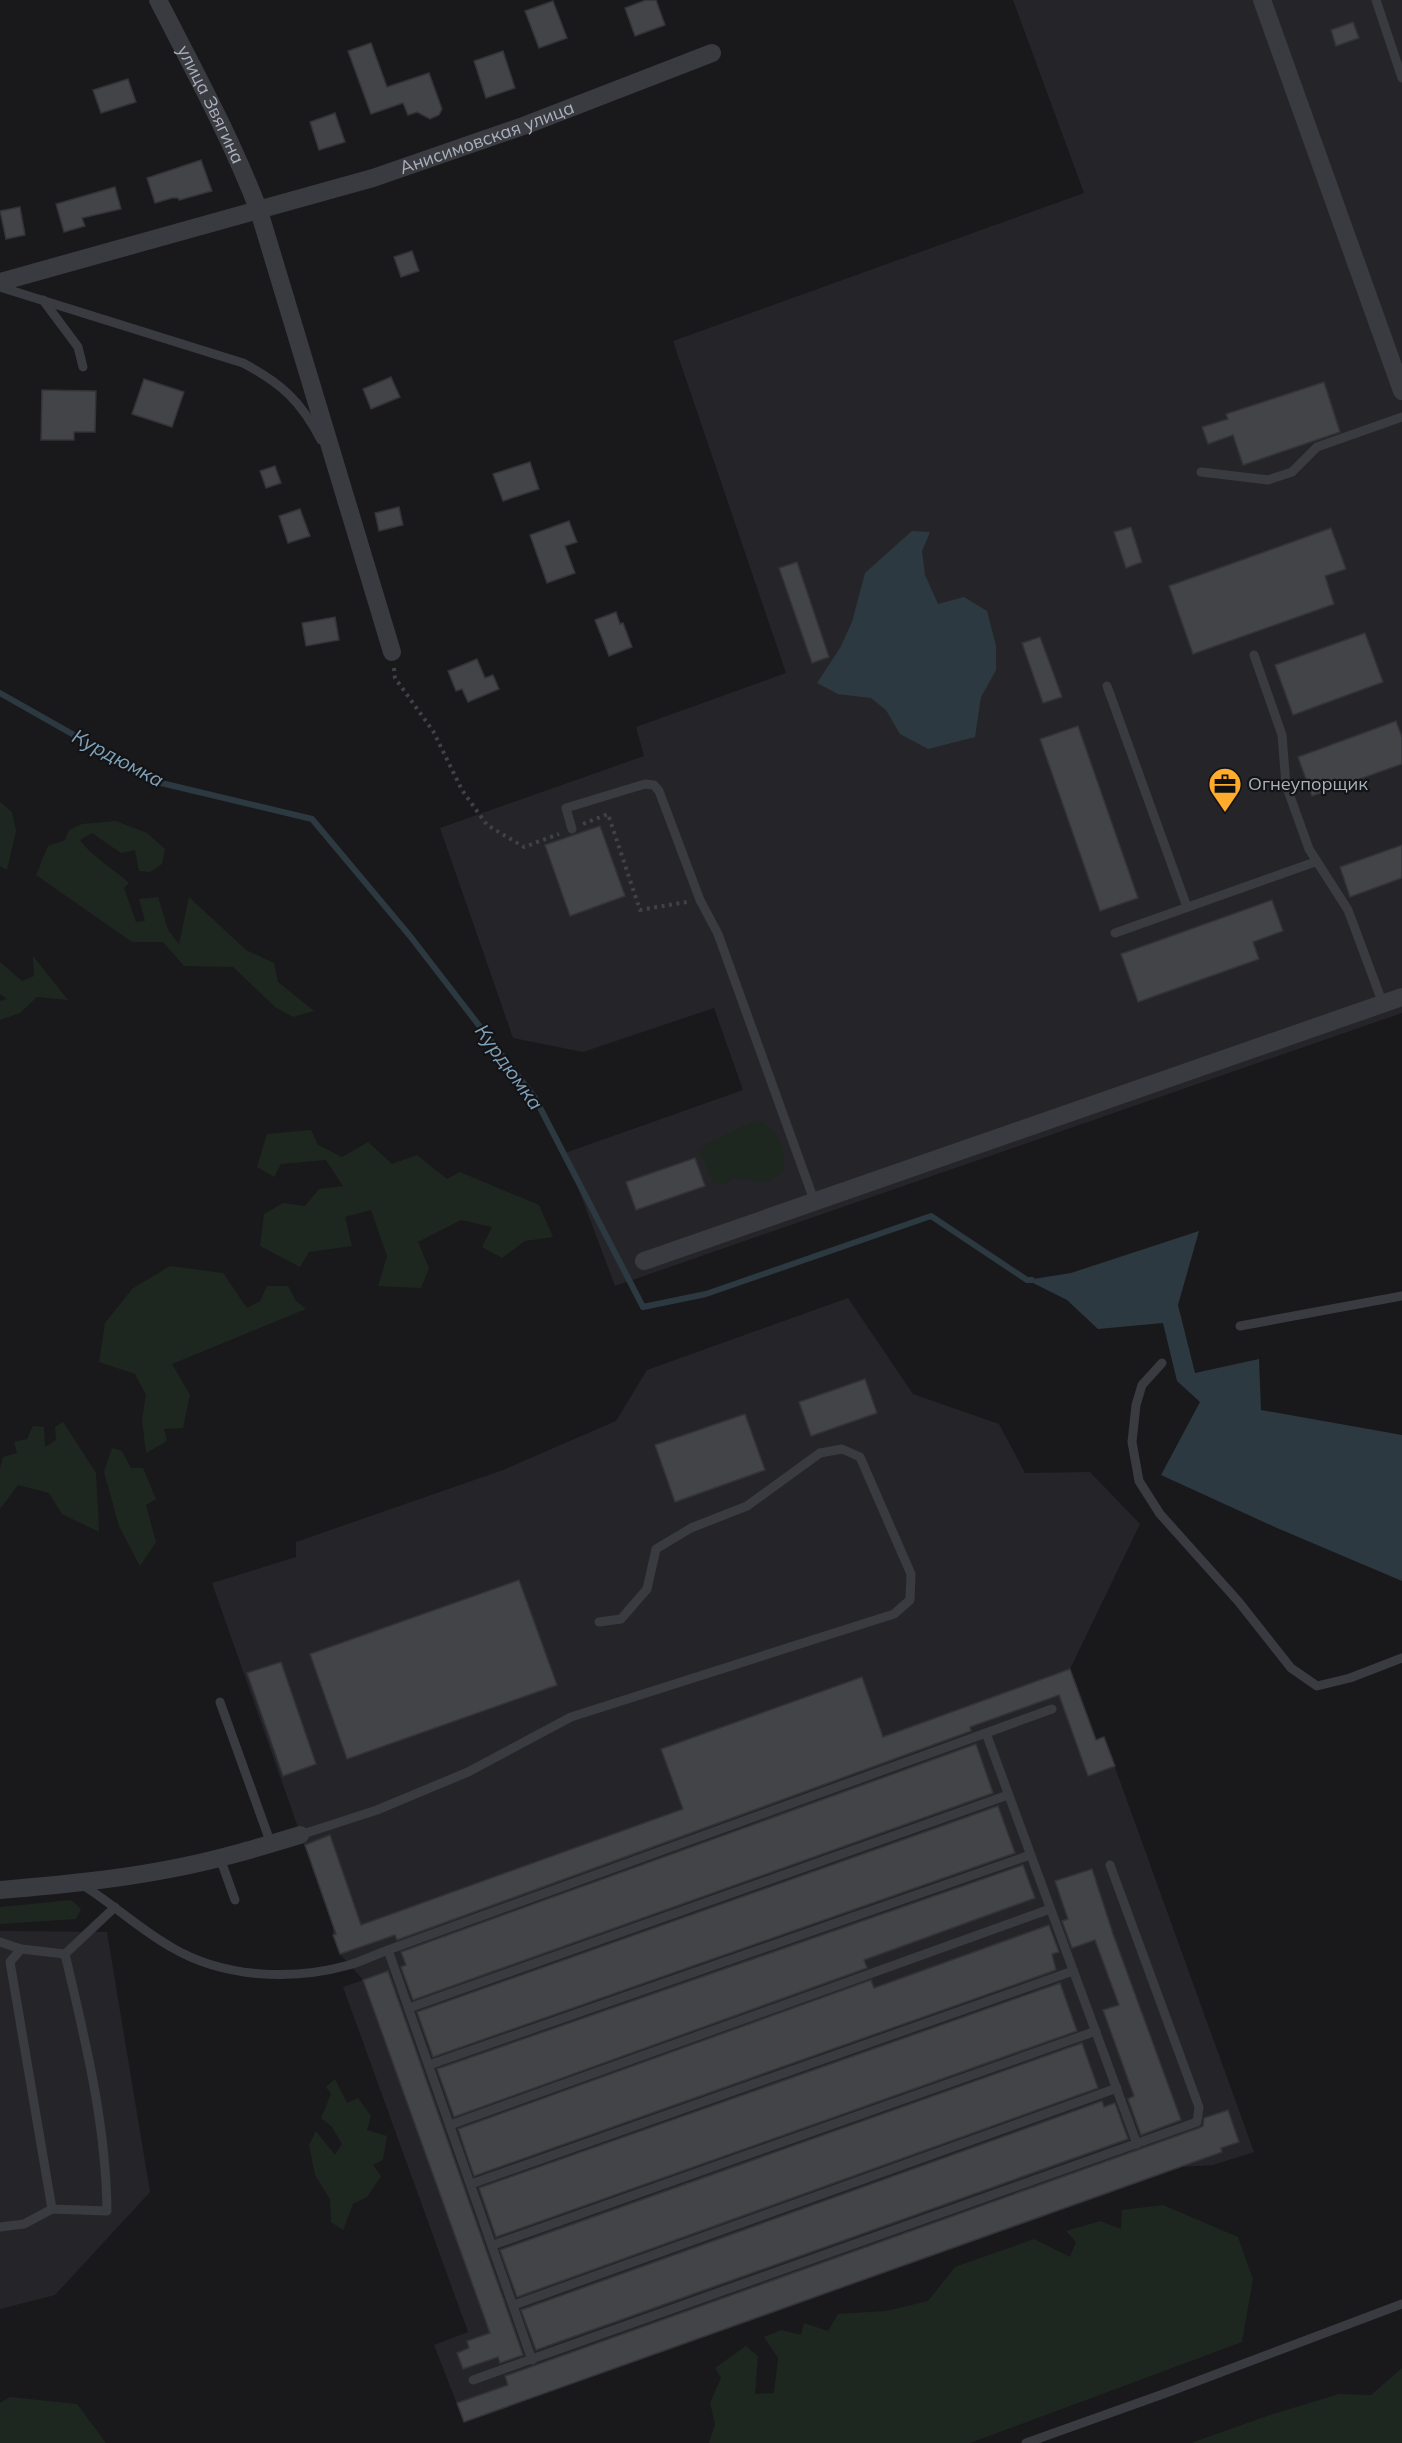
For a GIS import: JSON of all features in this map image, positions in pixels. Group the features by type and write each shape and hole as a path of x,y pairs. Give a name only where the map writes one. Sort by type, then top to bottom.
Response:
{"street":[{"name":"улица Звягина","path":"158,0 212,103 245,172 259,211"},
{"path":"1262,0 1402,391"},
{"name":"Анисимовская улица","path":"0,282 259,211 442,155 712,53"},
{"path":"259,211 392,652"},
{"path":"644,1262 1402,997"},
{"path":"0,1890 79,1883 169,1869 220,1858 300,1835"}],"lane":[{"path":"1376,0 1402,78"},
{"path":"0,287 243,363 272,378 291,396 315,429 337,471"},
{"path":"43,300 78,347 83,367"},
{"path":"1201,472 1268,480 1292,472 1317,447 1402,417"},
{"path":"1254,655 1282,735 1286,785 1315,862 1348,910 1383,1004"},
{"path":"1107,686 1187,907"},
{"path":"572,829 566,808 645,784 654,785 659,791 700,900 718,934 815,1203"},
{"path":"1115,933 1315,862"},
{"path":"1240,1326 1402,1296"},
{"path":"1162,1363 1142,1385 1136,1405 1132,1442 1139,1481 1160,1514 1238,1601 1291,1668 1317,1686 1350,1678 1402,1658"},
{"path":"300,1835 377,1810 468,1772 571,1716 894,1614 910,1600 911,1574 860,1457 842,1449 820,1453 747,1506 691,1528 656,1549 646,1589 621,1619 599,1622"},
{"path":"220,1702 271,1844"},
{"path":"79,1883 171,1948 206,1963 276,1975 317,1971 349,1965 1052,1709"},
{"path":"986,1733 1137,2144"},
{"path":"409,2008 1008,1795"},
{"path":"429,2065 1030,1855"},
{"path":"220,1858 235,1900"},
{"path":"473,2380 1197,2122 1199,2107 1110,1864"},
{"path":"0,1942 21,1949 65,1954 115,1907"},
{"path":"450,2125 1050,1909"},
{"path":"21,1949 10,1962 52,2209"},
{"path":"388,1950 532,2360"},
{"path":"0,2226 24,2224 52,2209 107,2211 107,2171 93,2075 65,1954"},
{"path":"471,2184 1073,1971"},
{"path":"493,2245 1096,2031"},
{"path":"514,2305 1117,2088"},
{"path":"1026,2443 1402,2304"}],"path":[{"path":"392,652 395,678 433,731 462,790 487,825 524,847 608,814 640,910 700,900"}],"shaded area":[{"path":"1013,0 1402,0 1402,1013 615,1286 565,1153 743,1090 714,1008 583,1052 513,1038 440,828 644,756 636,727 786,673 673,341 1084,193"},
{"path":"912,531 930,532 922,551 925,575 938,604 964,597 987,611 996,646 996,670 981,697 975,737 928,749 900,734 886,710 871,698 838,694 817,683 840,648 852,622 865,573"},
{"path":"0,802 12,812 16,831 7,870 0,866"},
{"path":"116,821 147,833 165,849 162,864 150,872 139,871 135,850 121,853 92,833 80,840 129,883 124,888 136,922 145,921 139,899 158,897 168,930 179,944 189,897 246,950 274,963 278,982 314,1011 293,1017 275,1007 233,967 184,966 163,942 132,942 36,875 48,846 65,840 69,830 82,824"},
{"path":"33,956 68,1000 37,997 20,1013 0,1020 0,1001 7,999 0,994 0,962 22,981 34,976"},
{"path":"757,1120 771,1129 780,1140 784,1171 767,1183 733,1178 725,1184 713,1183 703,1159 698,1154 703,1145"},
{"path":"311,1130 318,1145 342,1157 368,1142 392,1164 417,1155 447,1179 460,1172 539,1205 553,1237 525,1241 502,1258 482,1247 492,1227 461,1220 418,1242 429,1268 421,1288 378,1286 387,1256 371,1210 345,1217 352,1246 309,1252 300,1267 260,1246 264,1214 283,1203 305,1206 319,1189 343,1186 326,1160 281,1164 274,1177 257,1167 267,1134"},
{"path":"1199,1231 1178,1305 1195,1373 1259,1359 1261,1410 1402,1435 1402,1581 1277,1528 1161,1475 1200,1402 1177,1381 1163,1323 1098,1329 1067,1300 1027,1280 1071,1273"},
{"path":"170,1266 223,1273 247,1308 260,1301 267,1286 288,1286 296,1301 306,1309 172,1364 190,1395 183,1428 164,1429 167,1441 146,1453 142,1420 146,1395 135,1374 99,1362 105,1323 132,1289"},
{"path":"848,1298 913,1394 999,1424 1025,1473 1090,1472 1140,1524 1070,1669 1096,1740 1104,1737 1254,2152 1213,2165 1182,2167 464,2422 434,2345 468,2332 343,1987 363,1980 340,1954 333,1935 333,1927 212,1583 296,1557 296,1542 503,1470 616,1421 647,1370"},
{"path":"63,1422 96,1473 99,1532 62,1514 49,1493 18,1485 0,1509 0,1469 3,1457 17,1453 14,1442 27,1439 33,1426 44,1427 45,1447 56,1440 55,1427"},
{"path":"112,1448 122,1451 131,1468 143,1468 156,1499 146,1505 156,1542 140,1566 119,1526 104,1472"},
{"path":"71,1900 81,1909 76,1919 0,1924 0,1907"},
{"path":"0,1931 107,1932 150,2192 55,2295 0,2309"},
{"path":"335,2079 347,2103 358,2098 371,2116 367,2130 387,2136 383,2160 373,2165 381,2176 367,2197 353,2204 343,2230 331,2222 330,2199 315,2175 309,2145 316,2131 335,2155 342,2144 332,2127 321,2118 331,2094 326,2087"},
{"path":"1163,2205 1238,2237 1253,2279 1242,2342 970,2443 709,2443 715,2424 710,2403 721,2378 715,2368 746,2346 758,2356 755,2394 774,2393 778,2358 764,2337 781,2330 801,2335 804,2323 828,2331 838,2314 886,2311 928,2301 955,2267 1034,2239 1070,2257 1076,2242 1066,2231 1100,2221 1121,2229 1122,2210"},
{"path":"1402,2368 1402,2443 1191,2443 1339,2394 1371,2395"},
{"path":"10,2397 77,2404 106,2443 0,2443 0,2403"}],"building":[{"path":"646,0 656,0 665,25 635,36 625,8"},
{"path":"553,1 567,38 539,48 525,11"},
{"path":"1353,22 1359,38 1336,46 1331,30"},
{"path":"371,43 387,87 429,73 442,109 439,115 430,119 417,112 408,115 403,103 371,114 348,51"},
{"path":"503,51 515,88 486,98 474,61"},
{"path":"128,79 136,102 101,113 93,90"},
{"path":"335,113 345,142 319,150 310,122"},
{"path":"201,160 212,191 179,200 172,198 155,203 147,178"},
{"path":"115,187 121,209 82,218 85,226 64,232 56,204"},
{"path":"20,207 25,235 6,239 0,211"},
{"path":"412,251 419,271 401,277 394,257"},
{"path":"391,377 400,397 371,409 363,389"},
{"path":"144,379 184,392 172,427 132,414"},
{"path":"1324,382 1340,432 1243,465 1233,435 1208,444 1202,427 1228,419 1226,414"},
{"path":"42,390 96,391 95,432 74,432 74,440 41,440"},
{"path":"530,462 539,489 503,501 493,474"},
{"path":"275,466 281,483 266,488 260,471"},
{"path":"399,507 403,525 379,531 375,513"},
{"path":"300,509 310,536 288,543 279,516"},
{"path":"569,521 577,542 565,546 575,573 547,583 530,535"},
{"path":"1131,527 1142,562 1126,568 1114,532"},
{"path":"1331,528 1346,569 1325,576 1334,604 1193,654 1169,586"},
{"path":"797,562 829,657 812,663 779,568"},
{"path":"616,612 632,647 609,656 595,620"},
{"path":"335,617 339,640 306,646 302,623"},
{"path":"1365,633 1383,682 1293,715 1275,665"},
{"path":"1040,637 1062,697 1043,703 1022,643"},
{"path":"477,659 485,678 493,675 499,689 468,702 462,689 456,691 448,671"},
{"path":"1396,721 1402,737 1402,764 1312,796 1298,757"},
{"path":"1078,726 1138,898 1100,911 1040,739"},
{"path":"600,826 625,896 570,916 545,845"},
{"path":"1402,845 1402,878 1350,897 1340,867"},
{"path":"1272,900 1283,931 1253,942 1259,959 1138,1002 1121,954"},
{"path":"695,1158 705,1186 636,1210 626,1182"},
{"path":"865,1379 877,1413 811,1436 799,1402"},
{"path":"745,1414 765,1470 675,1502 655,1445"},
{"path":"519,1580 557,1685 347,1759 310,1654"},
{"path":"281,1662 316,1764 283,1776 247,1673"},
{"path":"1070,1669 1096,1740 1104,1737 1115,1766 1088,1776 1059,1695 970,1727 971,1731 397,1940 395,1935 340,1954 333,1935 336,1934 305,1845 330,1835 361,1925 683,1809 661,1749 862,1677 883,1737"},
{"path":"976,1744 993,1793 413,2000 401,1967 406,1965 401,1952"},
{"path":"998,1806 1015,1853 433,2057 417,2012"},
{"path":"1023,1865 1035,1898 864,1960 867,1968 454,2117 437,2069"},
{"path":"1092,1869 1113,1934 1181,2120 1141,2135 1128,2099 1134,2096 1103,2010 1119,2005 1095,1940 1072,1948 1062,1921 1068,1919 1055,1881"},
{"path":"1049,1925 1059,1952 1052,1954 1056,1970 474,2176 458,2129 871,1980 874,1988"},
{"path":"388,1971 523,2355 500,2363 498,2357 463,2369 457,2353 469,2348 467,2341 490,2333 363,1980"},
{"path":"1060,1983 1077,2031 496,2237 479,2188"},
{"path":"1082,2043 1098,2088 517,2297 500,2250"},
{"path":"1102,2101 1104,2107 1115,2103 1128,2139 536,2350 521,2310"},
{"path":"1228,2110 1239,2142 1221,2148 1222,2152 464,2422 457,2403 508,2385 505,2376 1199,2128 1203,2126 1204,2118"}],"waterway":[{"name":"Курдюмка","path":"0,693 157,782 312,819 410,936 535,1098 643,1307 706,1294 931,1216 1027,1280 1032,1280"}],"place":[{"name":"Огнеупорщик","path":"1225,813"}]}
